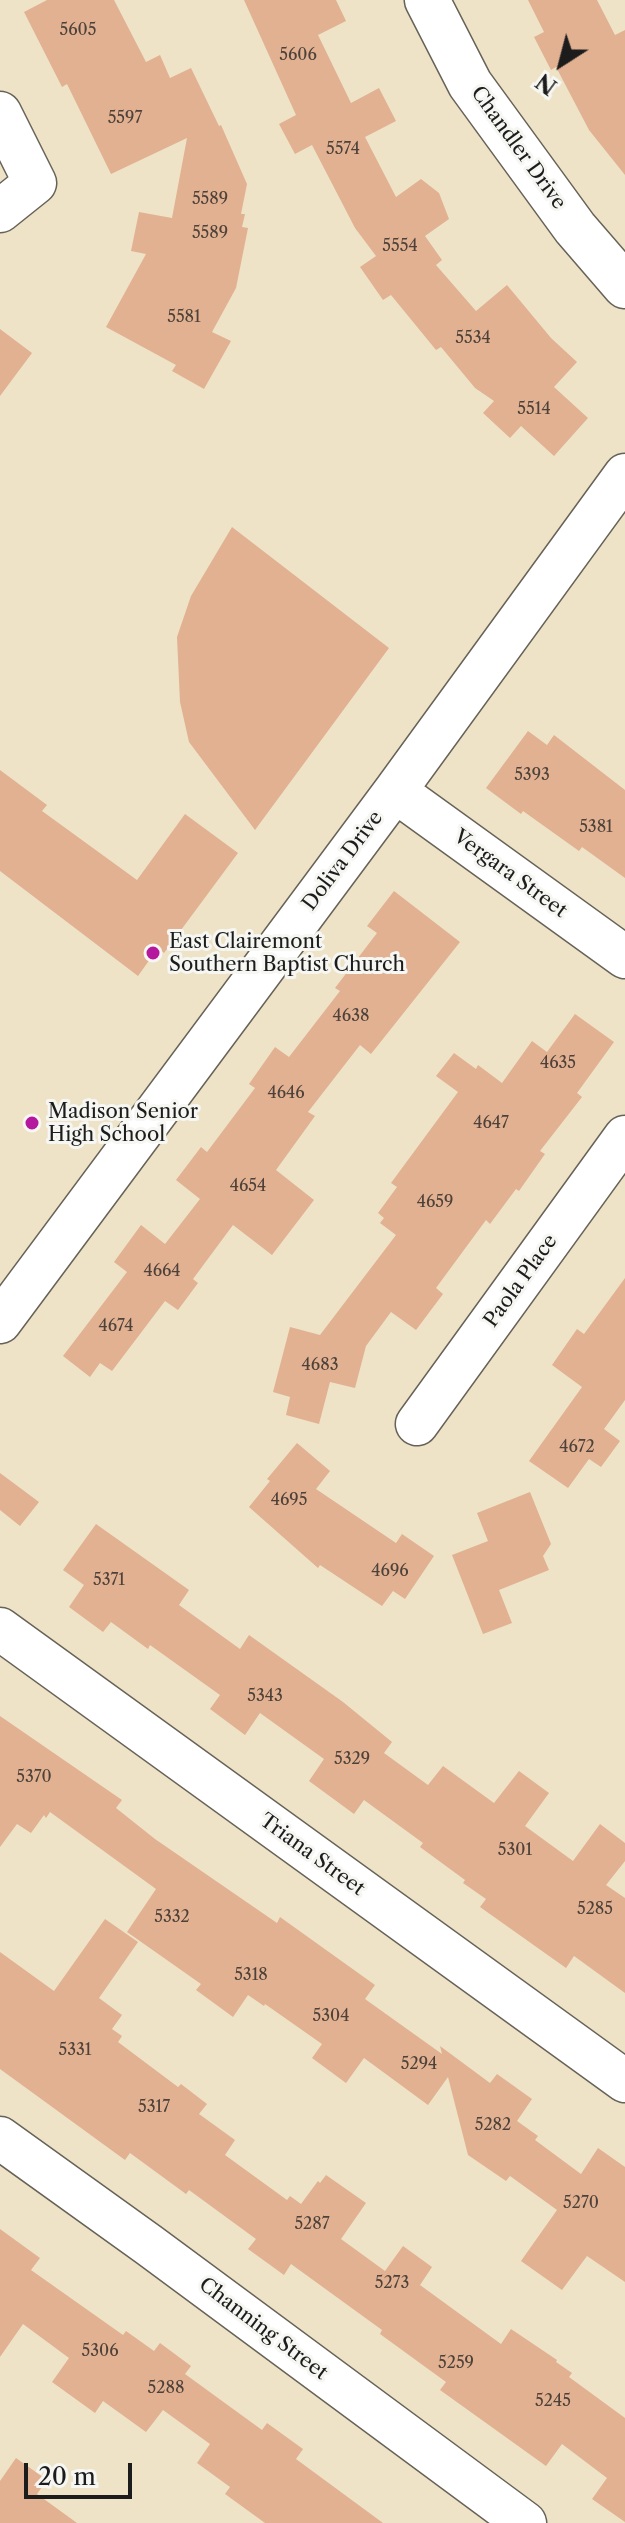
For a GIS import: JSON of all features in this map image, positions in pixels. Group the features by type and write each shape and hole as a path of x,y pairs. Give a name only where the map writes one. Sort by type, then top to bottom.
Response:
{"main road":[{"name":"Chandler Drive","path":"427,0 470,84 575,228 625,286"}],"street":[{"path":"0,113 35,183 0,211"},
{"name":"Doliva Drive","path":"0,1322 395,791 625,475"},
{"name":"Vergara Street","path":"395,791 625,957"},
{"name":"Paola Place","path":"417,1424 625,1137"},
{"name":"Triana Street","path":"0,1629 625,2081"},
{"name":"Channing Street","path":"0,2138 525,2523"}],"building":[{"path":"47,0 114,0 146,62 160,55 170,78 191,68 247,184 241,214 245,214 242,227 248,228 236,288 212,332 231,341 204,389 172,371 176,365 106,327 146,254 131,251 139,212 172,218 187,138 111,174 67,84 62,87 24,12"},
{"path":"244,0 336,0 346,21 318,35 351,103 379,88 396,121 365,137 396,197 421,179 439,193 449,219 425,236 442,260 436,265 476,311 507,285 551,338 577,362 554,387 588,418 554,456 521,426 510,438 483,413 494,401 475,388 441,347 436,350 391,295 383,300 360,267 376,256 355,228 312,145 295,154 279,124 296,115"},
{"path":"528,0 597,0 615,35 625,30 625,175 589,130 556,67 551,70 534,37 544,32"},
{"path":"0,329 32,353 0,396"},
{"path":"232,527 389,648 255,830 189,742 180,702 177,637 191,596"},
{"path":"528,731 547,745 554,735 625,790 625,878 582,847 579,851 523,811 521,814 486,788"},
{"path":"0,770 47,805 42,811 137,880 185,814 238,853 164,953 158,948 138,976 0,871"},
{"path":"394,891 460,942 371,1054 360,1045 308,1112 315,1116 276,1170 314,1200 272,1255 233,1225 193,1279 198,1283 178,1310 165,1301 112,1371 100,1363 90,1377 63,1356 127,1272 114,1262 141,1225 165,1244 200,1199 176,1180 201,1147 207,1152 255,1088 249,1084 275,1047 289,1057 340,991 335,988 377,933 367,926"},
{"path":"575,1014 614,1042 577,1093 582,1097 540,1151 545,1154 519,1191 516,1189 490,1224 486,1220 436,1288 443,1294 416,1330 391,1312 366,1346 355,1388 330,1382 319,1424 286,1415 290,1397 273,1392 290,1327 320,1335 396,1235 380,1223 384,1218 378,1213 397,1187 391,1183 458,1092 436,1076 454,1053 476,1069 478,1065 502,1083 532,1041 547,1052"},
{"path":"625,1278 625,1400 604,1429 620,1441 601,1467 589,1459 568,1488 529,1461 582,1387 552,1365 577,1329 584,1334"},
{"path":"297,1443 330,1471 316,1489 396,1543 402,1534 434,1556 405,1599 393,1591 382,1606 320,1565 318,1568 249,1507"},
{"path":"0,1473 39,1502 20,1526 0,1510"},
{"path":"530,1492 551,1544 543,1556 549,1570 499,1590 512,1623 483,1634 452,1555 488,1541 477,1513"},
{"path":"96,1524 189,1590 179,1605 240,1649 249,1635 343,1702 392,1742 384,1753 428,1785 443,1766 494,1803 519,1771 549,1793 525,1826 573,1861 600,1824 625,1843 625,1861 606,1885 625,1898 625,1993 574,1956 566,1968 480,1907 486,1899 420,1847 423,1843 364,1800 354,1814 309,1781 324,1759 260,1713 245,1735 210,1709 220,1695 150,1645 148,1649 111,1622 103,1632 69,1607 84,1585 63,1570"},
{"path":"0,1716 122,1800 116,1808 155,1839 277,1923 280,1917 375,1985 365,1999 442,2054 440,2046 490,2083 497,2074 532,2099 517,2121 538,2136 535,2140 581,2174 598,2148 625,2167 625,2282 587,2256 562,2290 521,2261 557,2210 510,2176 506,2181 468,2155 448,2077 428,2105 364,2058 346,2083 312,2058 322,2044 265,2004 248,1995 233,2017 196,1990 201,1984 127,1932 156,1889 50,1812 46,1818 44,1815 31,1833 17,1824 0,1847"},
{"path":"105,1919 138,1942 99,1998 122,2015 112,2029 122,2036 118,2042 178,2087 181,2084 207,2104 199,2114 235,2140 225,2155 287,2200 290,2196 301,2204 326,2175 366,2203 341,2239 385,2271 403,2246 432,2267 420,2285 501,2344 511,2329 557,2360 572,2373 569,2377 625,2418 625,2522 592,2499 607,2478 562,2444 546,2466 440,2390 446,2382 380,2334 382,2330 291,2264 284,2275 248,2249 256,2239 189,2190 186,2194 130,2153 125,2160 0,2069 0,1952 54,1991"},
{"path":"0,2229 40,2258 31,2270 123,2335 126,2331 154,2351 160,2343 191,2366 185,2374 262,2430 267,2423 303,2449 296,2459 383,2523 265,2523 225,2494 230,2487 197,2463 210,2444 163,2410 146,2432 103,2401 95,2413 52,2382 69,2358 23,2324 0,2357"},
{"path":"16,2458 47,2480 37,2494 77,2523 0,2523 0,2481"}],"place":[{"name":"East Clairemont Southern Baptist Church","path":"153,953"},
{"name":"Madison Senior High School","path":"32,1123"}]}
